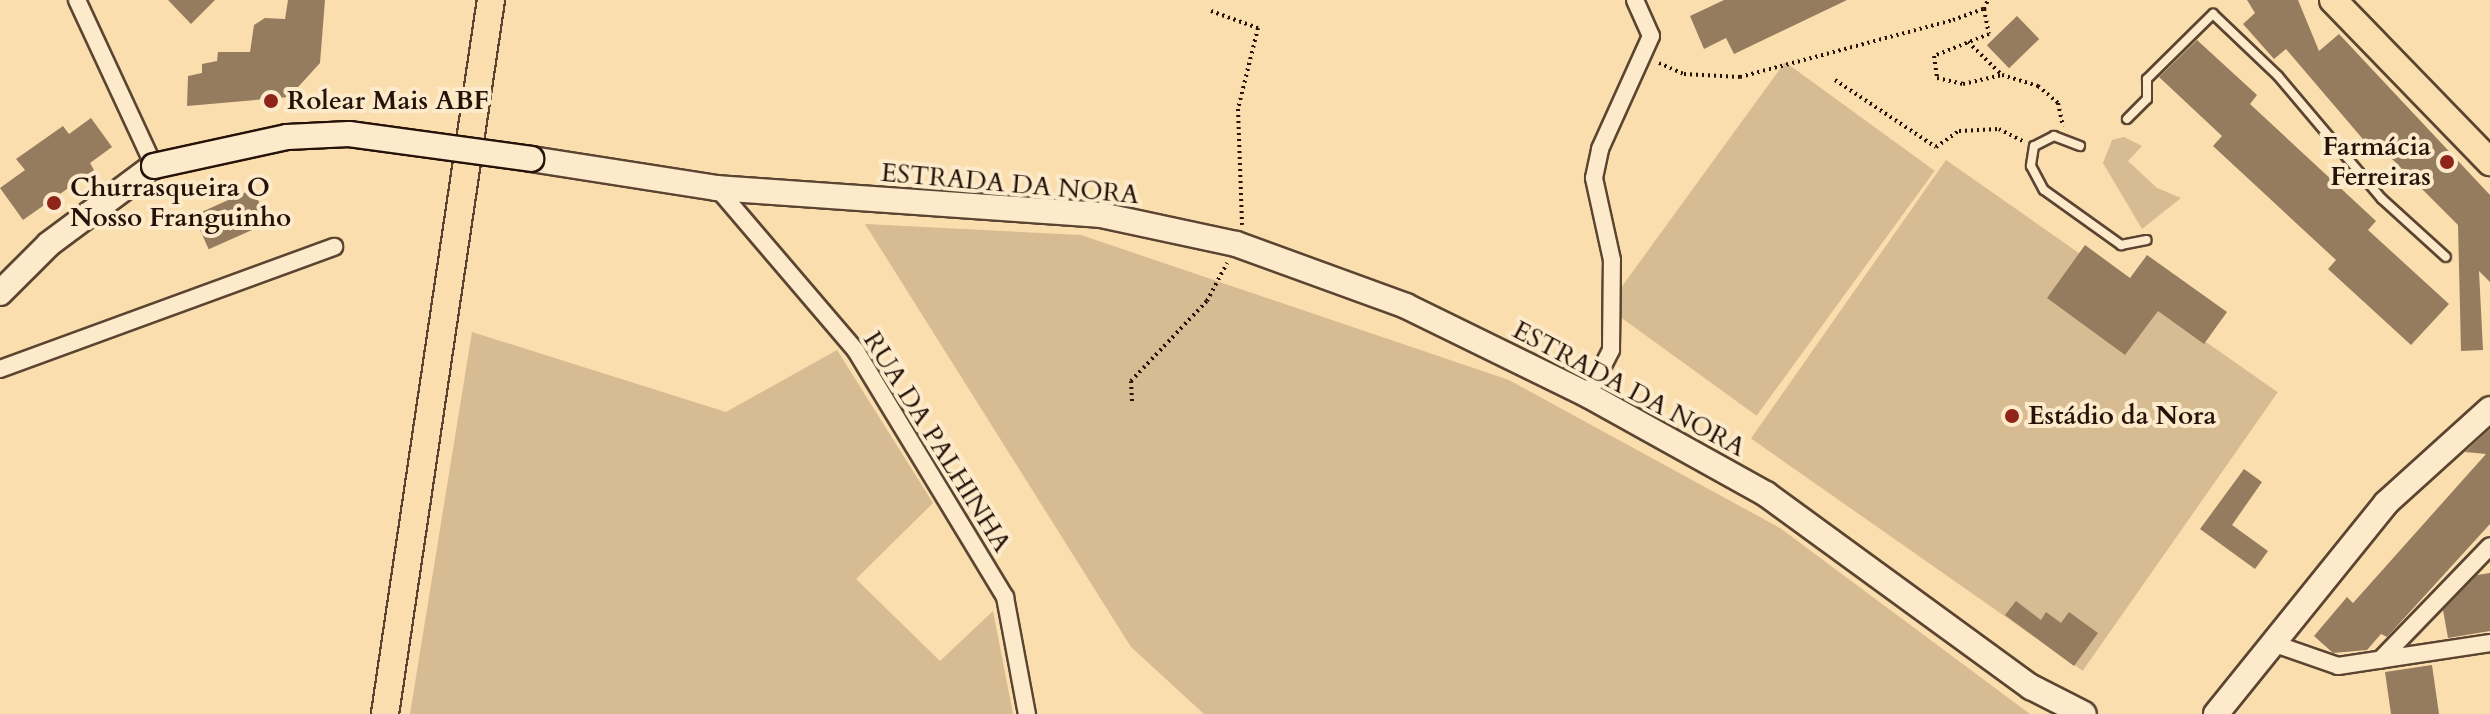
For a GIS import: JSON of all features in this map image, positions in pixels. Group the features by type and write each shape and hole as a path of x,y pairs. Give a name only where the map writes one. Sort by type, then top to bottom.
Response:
{"main road":[{"path":"385,714 460,227 491,0"},
{"path":"460,227 504,0"},
{"path":"2333,0 2490,162"}],"street":[{"path":"77,0 154,166"},
{"path":"1588,395 1611,350 1612,260 1594,178 1600,149 1645,58 1651,36 1635,0"},
{"name":"ESTRADA DA NORA","path":"0,293 49,244 154,166 287,137 349,134 717,188 1101,215 1236,244 1406,306 1588,395 1766,494 2031,687 2084,714"},
{"name":"RUA DA PALHINHA","path":"717,188 856,351 1005,597 1027,714"},
{"path":"0,369 334,247"},
{"path":"2216,714 2239,680 2275,644 2356,537 2490,409"},
{"path":"2380,660 2490,546"},
{"path":"2417,620 2415,638 2434,652"},
{"path":"2275,644 2338,666 2490,643"}],"lane":[{"path":"2127,119 2147,99 2147,79 2213,14 2278,76 2382,199 2446,257"},
{"path":"2080,146 2054,136 2034,146 2031,166 2044,190 2121,245 2147,240"}],"path":[{"path":"1988,0 1984,9 1989,34 1934,56 1937,78 1963,84 2002,75"},
{"path":"1645,58 1684,74 1740,77 1984,9"},
{"path":"1132,401 1131,381 1207,301 1242,228 1238,109 1258,28 1211,11"},
{"path":"1968,42 2002,75 2038,86 2058,103 2063,126 2080,146"},
{"path":"1835,80 1936,147 1959,131 1999,129 2034,146"}],"shaded area":[{"path":"1785,62 1935,171 1757,416 1607,307"},
{"path":"2124,137 2142,146 2128,161 2157,188 2181,198 2142,229 2103,163 2112,140"},
{"name":"Estádio da Nora","path":"1946,160 2278,392 2083,671 1751,439"},
{"path":"865,224 1081,235 1509,380 1780,528 2030,714 1204,714 1131,647"},
{"path":"472,332 726,412 837,350 933,503 856,579 940,661 993,611 1013,714 410,714"}],"building":[{"path":"168,0 215,0 191,24"},
{"path":"288,0 325,0 320,63 289,97 187,106 188,76 202,73 202,64 217,61 218,52 250,52 254,25 265,18 285,19"},
{"path":"1724,0 1847,0 1734,54 1726,38 1704,49 1690,16"},
{"path":"2247,0 2298,0 2319,51 2339,34 2490,195 2490,282 2479,271 2483,350 2461,351 2458,225 2386,153 2379,158 2286,49 2274,59 2243,24 2255,13"},
{"path":"2017,16 2039,39 2009,68 1987,45"},
{"path":"2197,40 2257,95 2250,104 2376,221 2368,230 2449,304 2411,345 2328,269 2336,260 2213,146 2222,136 2159,77"},
{"path":"91,118 112,147 90,163 94,170 23,220 0,188 25,170 16,159 63,126 69,134"},
{"path":"253,189 268,223 209,249 194,215"},
{"path":"2085,245 2130,278 2147,255 2227,312 2204,344 2158,311 2125,355 2047,298"},
{"path":"2490,429 2490,524 2387,637 2381,634 2367,650 2333,653 2314,636 2347,597 2353,603 2486,454 2465,452"},
{"path":"2244,469 2262,482 2232,525 2268,551 2255,569 2200,529"},
{"path":"2490,573 2490,631 2448,638 2443,610 2477,575"},
{"path":"2016,601 2041,620 2046,612 2061,623 2069,612 2098,633 2074,666 2005,615"},
{"path":"2432,665 2439,714 2391,714 2385,672"}],"place":[{"name":"Rolear Mais ABF","path":"271,101"},
{"name":"Farmácia Ferreiras","path":"2447,162"},
{"name":"Churrasqueira O Nosso Franguinho","path":"54,203"},
{"name":"Estádio da Nora","path":"2012,416"}]}
